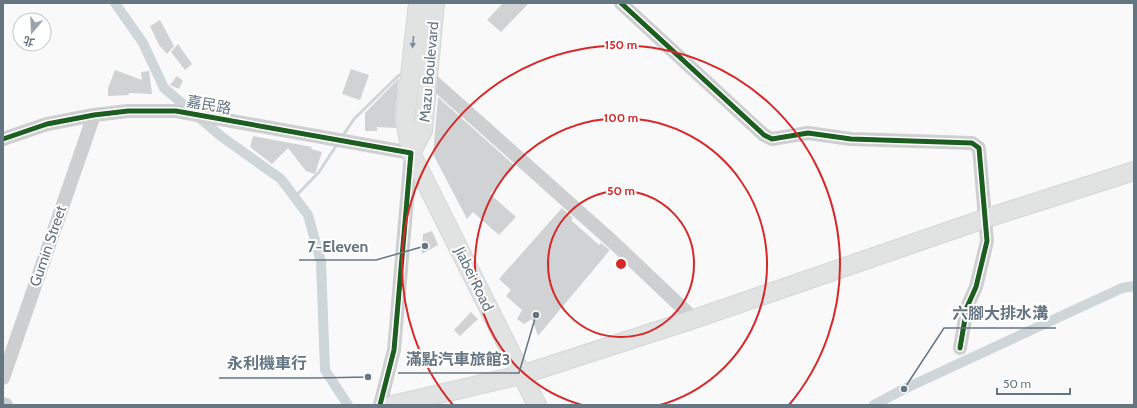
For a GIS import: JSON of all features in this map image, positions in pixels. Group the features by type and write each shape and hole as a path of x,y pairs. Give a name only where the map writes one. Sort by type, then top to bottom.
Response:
{"main road":[{"name":"Mazu Boulevard","path":"411,153 405,120 418,3"},
{"name":"Mazu Boulevard","path":"411,153 423,131 435,3"},
{"name":"Jiabei Road","path":"411,153 537,405"},
{"path":"392,405 521,374 694,319 984,219 1134,171"}],"street":[{"path":"621,3 764,135 772,139 808,133 851,140 972,143 979,148 987,241 976,287 967,307 960,348"},
{"path":"428,77 614,243 694,319"},
{"name":"嘉民路","path":"3,139 47,124 94,114 128,111 176,111 411,153"},
{"name":"Gumin Street","path":"3,378 94,114"},
{"path":"380,405 394,350 411,153"}],"building":[{"path":"503,3 529,3 501,32 487,20"},
{"path":"160,20 174,46 167,54 159,45 150,26"},
{"path":"178,44 192,64 185,70 171,52"},
{"path":"351,69 369,75 360,100 342,94"},
{"path":"115,70 142,80 141,72 149,71 152,94 129,93 129,95 108,96 108,88"},
{"path":"177,76 183,81 179,89 170,85"},
{"path":"399,78 395,119 396,128 377,127 377,131 365,131 365,113"},
{"path":"438,97 515,166 490,194 516,217 499,235 473,212 467,219 433,154"},
{"path":"253,136 312,147 311,149 322,152 315,174 306,171 288,148 272,164 250,147"},
{"path":"562,208 573,218 571,220 599,245 601,243 610,250 538,336 532,319 524,324 517,319 522,310 506,296 511,290 499,279"},
{"path":"432,231 438,245 422,254 423,234"},
{"path":"471,312 478,319 460,336 454,330"}],"waterway":[{"path":"115,3 143,43 164,88 222,137 281,179 308,215 321,262 325,370 348,405"},
{"path":"342,137 354,119 399,75"},
{"path":"294,198 319,172 338,143"},
{"path":"874,405 904,389 1122,288 1134,286"}],"cycle path":[{"path":"621,3 764,135 772,139 808,133 851,139 972,143 979,148 987,241 976,287 967,307 960,348"},
{"path":"3,139 47,124 94,115 128,111 176,111 411,153 394,350 380,405"}],"place":[{"name":"7-Eleven","path":"425,246"},
{"name":"滿點汽車旅館3","path":"536,315"},
{"name":"永利機車行","path":"368,377"},
{"name":"六腳大排水溝","path":"904,389"}]}
